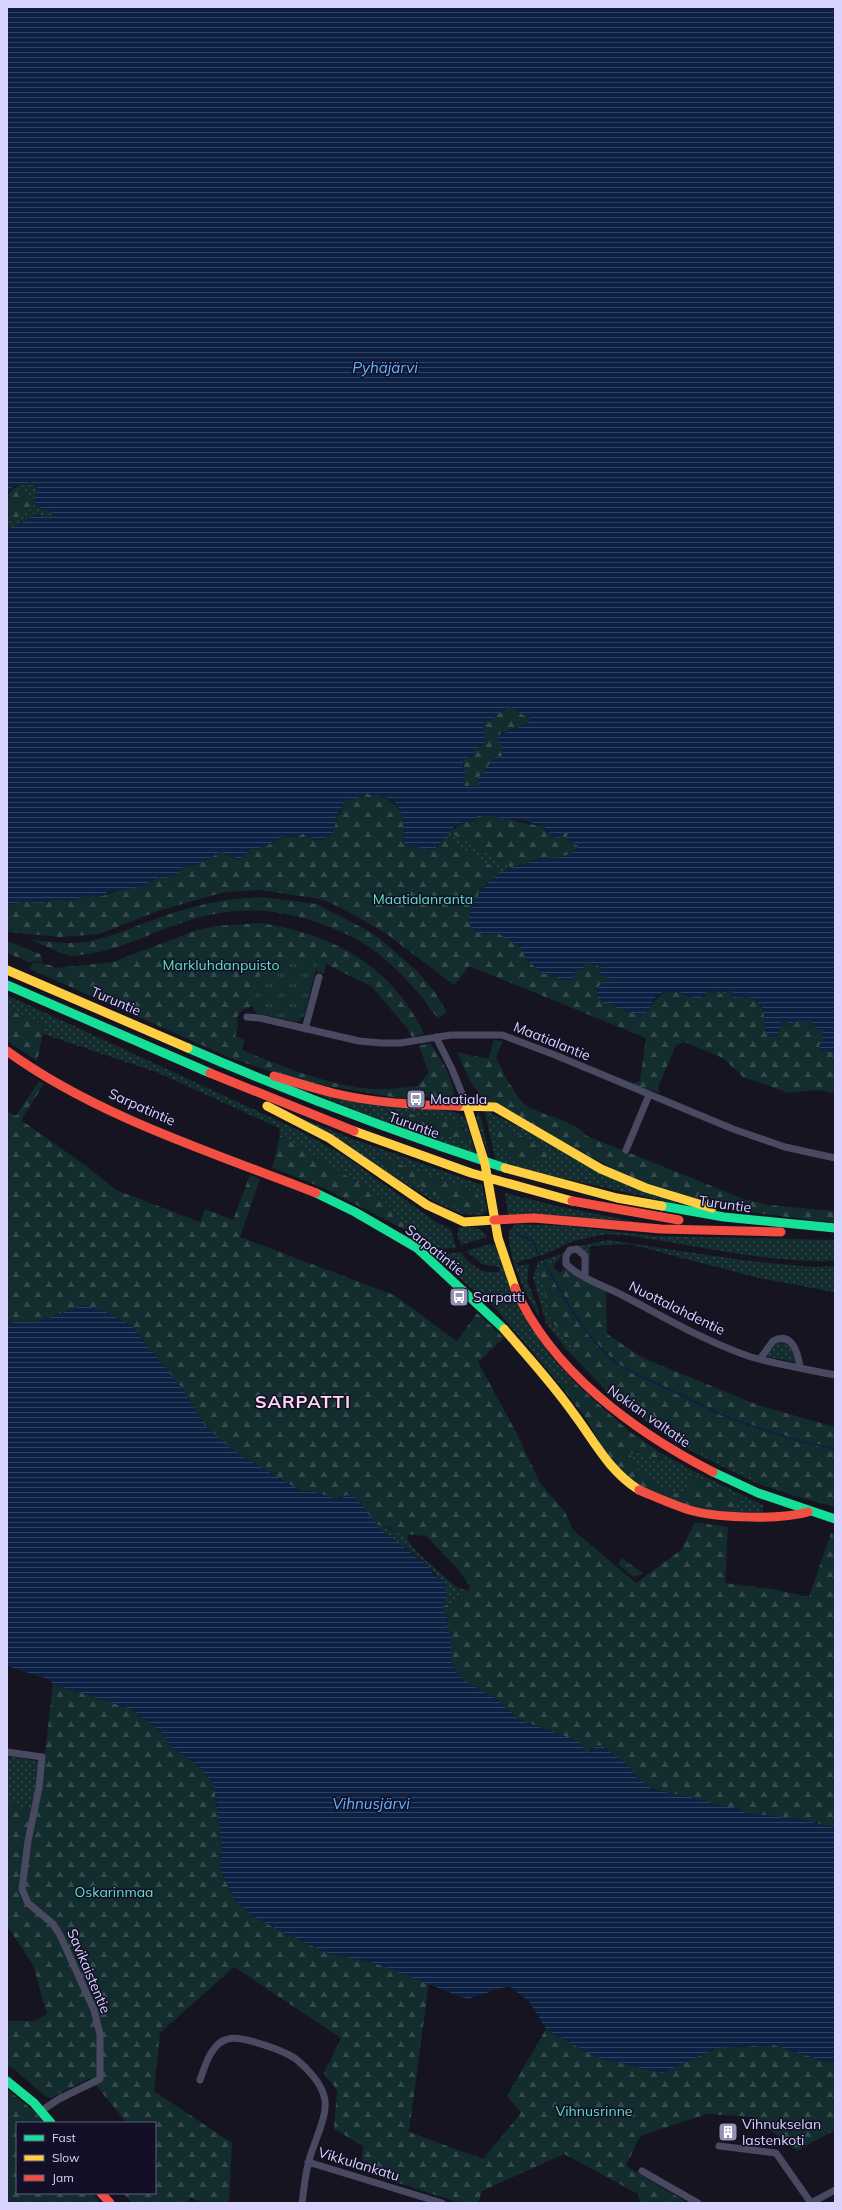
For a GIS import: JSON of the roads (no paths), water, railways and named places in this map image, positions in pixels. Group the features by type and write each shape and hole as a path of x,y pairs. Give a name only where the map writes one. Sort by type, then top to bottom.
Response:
{"main road":[{"name":"Turuntie","path":"7,970 321,1105 397,1134 521,1175 617,1199 689,1213 752,1222 835,1228"},
{"name":"Turuntie","path":"7,985 184,1062 384,1144 519,1188 562,1199 648,1216 835,1234"},
{"path":"140,1027 266,1073 333,1093 394,1103 495,1107 601,1169 674,1198 732,1212 835,1228"},
{"name":"Sarpatintie","path":"7,1050 35,1069 136,1122 206,1148 322,1196 387,1229 417,1248 501,1326 574,1413 598,1450 622,1479 639,1490 693,1511 733,1516 795,1516 808,1512"},
{"path":"184,1062 329,1138 439,1212 464,1222 534,1218 661,1230 805,1232"},
{"name":"Nokian valtatie","path":"467,1106 478,1141 493,1202 495,1221 502,1252 522,1304 549,1344 578,1378 612,1410 663,1446 723,1478 774,1500 808,1512 835,1519"},
{"path":"767,1516 774,1500"},
{"path":"7,2081 42,2111 50,2122"},
{"path":"102,2194 110,2203"}],"street":[{"path":"305,1029 319,977"},
{"name":"Maatialantie","path":"247,1017 260,1018 359,1041 382,1043 400,1043 436,1037 468,1034 502,1035 759,1138 785,1147 835,1158"},
{"name":"Nokian valtatie","path":"436,1037 459,1084 467,1106"},
{"path":"626,1150 649,1095"},
{"name":"Nuottalahdentie","path":"585,1276 710,1340 760,1359 835,1374"},
{"path":"760,1359 773,1341 782,1338 790,1341 794,1346 800,1368"},
{"name":"Savikaistentie","path":"7,1752 42,1757 39,1788 23,1874 24,1897 28,1903 57,1929 94,2010 100,2034 100,2079 59,2099 42,2111"},
{"path":"200,2080 210,2056 218,2044 227,2039 238,2038 270,2047 296,2059 316,2080 325,2096 325,2110 308,2162"},
{"path":"719,2146 776,2153 811,2203 835,2190"},
{"name":"Vikkulankatu","path":"302,2203 308,2162 442,2203"},
{"path":"642,2171 698,2203"}],"water":[{"name":"Pyhäjärvi","path":"7,7 835,7 834,1052 828,1053 821,1050 819,1046 823,1039 823,1031 822,1029 815,1028 811,1020 807,1020 805,1023 802,1020 797,1020 790,1026 785,1020 781,1022 782,1027 773,1038 766,1032 764,1014 762,1008 756,1000 751,997 734,998 732,995 733,991 730,990 724,994 722,991 717,994 718,988 714,992 706,991 705,996 695,1000 678,992 663,992 657,996 646,1013 640,1015 625,1011 623,1008 617,1008 609,1003 604,1003 598,998 597,989 603,981 614,980 598,974 601,967 586,962 584,969 575,970 574,976 569,981 552,976 550,973 543,974 526,959 519,945 504,938 500,934 485,934 477,932 468,919 474,903 483,889 489,882 502,872 539,858 562,857 572,854 578,846 566,838 568,834 565,832 560,838 553,837 542,825 515,819 506,820 495,816 478,816 473,823 466,821 455,826 434,850 428,850 404,842 403,818 394,801 380,795 369,795 368,792 366,795 347,801 344,798 342,807 336,818 333,834 324,838 315,839 309,836 307,838 304,833 297,837 282,836 265,847 250,849 240,860 221,852 199,864 181,868 177,874 166,879 159,877 139,887 107,892 104,896 91,895 68,901 58,899 42,903 21,902 7,905 7,529 26,521 35,514 46,518 53,516 51,512 37,506 34,499 37,487 31,482 12,487 7,493","holes":["511,707 523,715 528,716 531,719 527,724 496,736 498,743 503,745 501,748 503,754 500,758 497,755 476,780 480,784 479,786 465,786 463,784 466,772 463,768 464,759 473,756 475,750 486,742 483,723 485,721 488,724 499,713"]},
{"name":"Vihnusjärvi","path":"84,1305 106,1312 132,1326 184,1391 204,1425 231,1449 301,1491 315,1492 337,1499 352,1495 358,1500 380,1529 428,1566 434,1575 444,1583 447,1593 442,1607 448,1619 447,1627 451,1637 451,1660 456,1672 466,1682 495,1698 520,1720 575,1740 580,1743 587,1753 596,1745 602,1746 628,1765 637,1778 654,1790 691,1797 716,1805 737,1808 746,1813 804,1820 835,1828 835,2062 824,2061 774,2045 717,2048 662,2073 596,2057 546,2029 529,2001 509,1986 467,1999 374,1963 328,1953 282,1932 253,1916 236,1901 220,1869 222,1850 214,1784 194,1762 174,1749 161,1732 131,1709 53,1684 48,1679 7,1666 7,1324 19,1321 37,1322"}],"waterway":[{"path":"517,1233 532,1241 539,1254"},
{"path":"544,1262 568,1304 586,1331 596,1344 620,1366 731,1419 799,1441 835,1449"}],"place":[{"name":"Maatiala","path":"416,1099"},
{"name":"Sarpatti","path":"459,1297"},
{"name":"Vihnukselan lastenkoti","path":"728,2132"}],"district":[{"name":"SARPATTI","path":"303,1402"}],"park label":[{"name":"Maatialanranta","path":"423,899"},
{"name":"Markluhdanpuisto","path":"221,965"},
{"name":"Oskarinmaa","path":"114,1892"},
{"name":"Vihnusrinne","path":"594,2111"}]}
